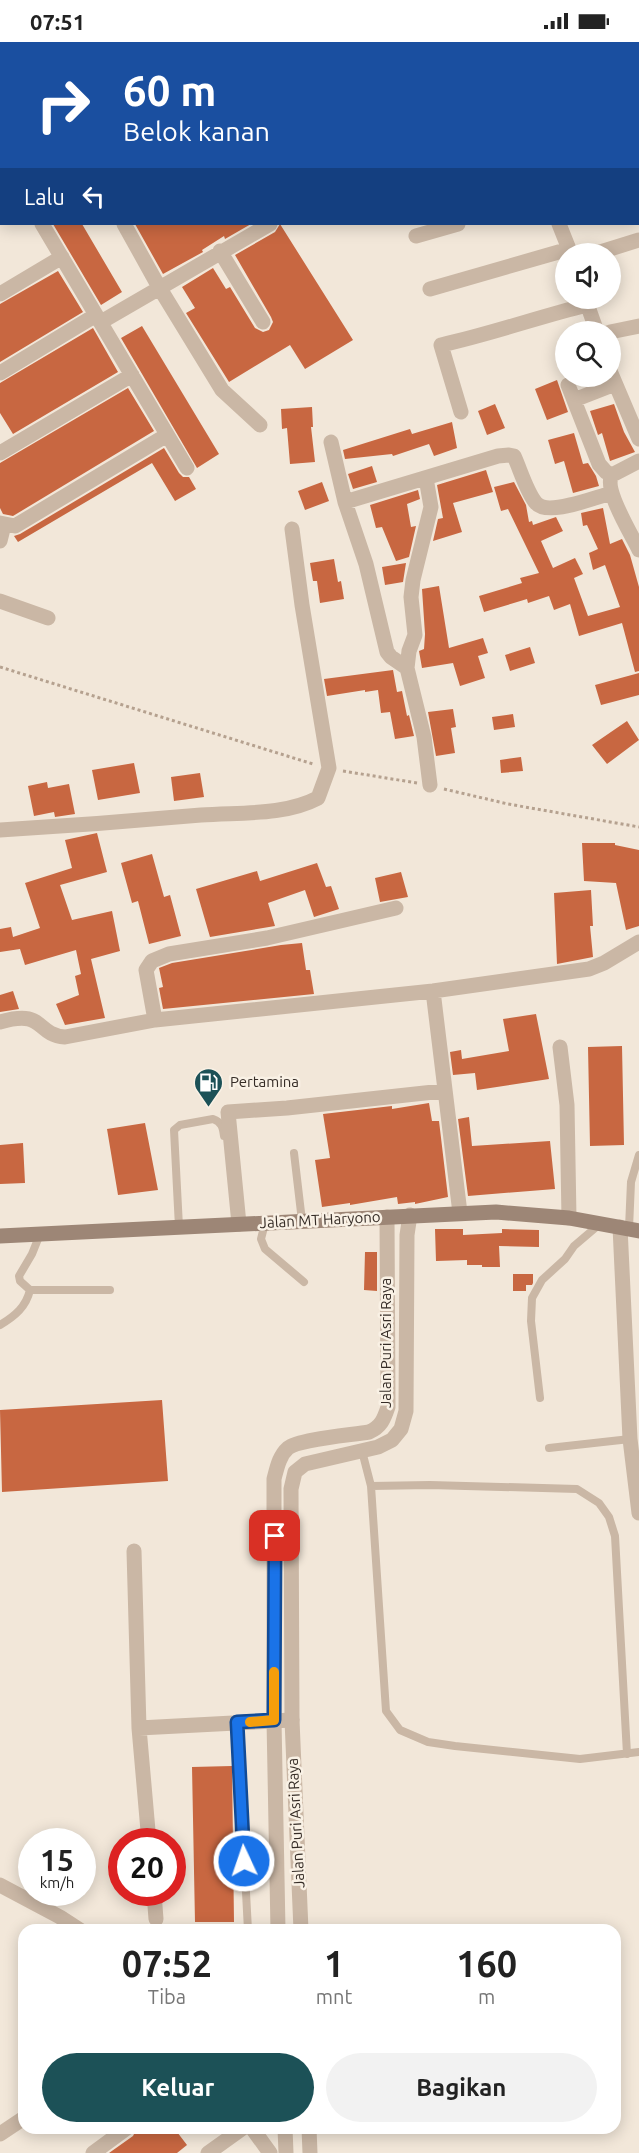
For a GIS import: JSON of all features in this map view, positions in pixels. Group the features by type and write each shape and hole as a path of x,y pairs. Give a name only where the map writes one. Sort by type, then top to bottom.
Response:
{"main road":[{"name":"Jalan MT Haryono","path":"0,1236 496,1212 569,1218 630,1228"}],"street":[{"path":"43,225 187,468"},
{"path":"126,225 159,287 222,390 260,425"},
{"path":"0,373 268,225"},
{"path":"417,236 455,225"},
{"path":"559,225 567,243"},
{"path":"621,246 639,240"},
{"path":"220,251 263,322"},
{"path":"430,289 555,255"},
{"path":"0,294 62,257"},
{"path":"461,412 441,345 490,333 563,309"},
{"path":"621,330 639,326"},
{"path":"0,453 132,375"},
{"path":"585,387 571,392 599,464 612,475"},
{"path":"617,387 639,439"},
{"path":"0,541 2,524 15,526 167,435"},
{"path":"331,442 345,502 366,564 387,652 406,668"},
{"path":"345,502 509,454 514,456 534,502 543,508 555,509 612,493"},
{"path":"639,461 612,475 609,482 639,550"},
{"path":"426,478 430,507 413,580 411,597 415,635 406,668 424,737 430,785"},
{"path":"0,830 248,813 292,807 318,798 328,768 292,529"},
{"path":"0,602 48,618"},
{"path":"155,1020 146,970 152,961 169,954 267,938 396,908"},
{"path":"0,1022 17,1017 30,1017 38,1021 54,1036 65,1037 155,1020 433,991 589,969 639,942"},
{"path":"433,991 459,1213"},
{"path":"560,1047 567,1105 569,1218"},
{"path":"236,1224 228,1112 443,1091"},
{"name":"Jalan Puri Asri Raya","path":"301,1924 292,1719 291,1489 294,1472 305,1464 378,1447 392,1440 401,1429 405,1411 407,1235 410,1215"},
{"name":"Jalan Puri Asri Raya","path":"278,1924 274,1720 274,1479 279,1461 288,1448 300,1443 369,1432 377,1429 384,1421 388,1407 387,1216"},
{"path":"630,1228 630,1439 639,1513"},
{"path":"387,1273 407,1273"},
{"path":"275,1536 292,1540"},
{"path":"134,1551 139,1728 148,1828"},
{"path":"139,1728 292,1719"},
{"path":"0,1885 71,1924"},
{"path":"155,1906 156,1919"},
{"path":"0,2134 18,2122"},
{"path":"93,2153 119,2134"},
{"path":"208,2153 235,2134"},
{"path":"256,2134 270,2153"},
{"path":"285,2134 286,2153"},
{"path":"309,2134 310,2153"}],"lane":[{"path":"179,1227 174,1130 180,1125 213,1119 218,1120 223,1127 236,1224"},
{"path":"294,1153 302,1221"},
{"path":"630,1228 631,1182 639,1155"},
{"path":"540,1398 531,1321 532,1298 542,1280 566,1259 574,1246 602,1222"},
{"path":"265,1223 261,1239 265,1249 304,1282"},
{"path":"39,1234 33,1254 19,1276 20,1281 30,1290 110,1290"},
{"path":"0,1325 19,1312 27,1302 30,1290"},
{"path":"549,1448 630,1439"},
{"path":"362,1451 371,1486 386,1711 400,1730 428,1742 568,1758 580,1759 639,1752"},
{"path":"371,1486 430,1485 578,1489 599,1503 609,1517 615,1536 627,1754"},
{"path":"237,1722 248,1924"}],"building":[{"path":"54,225 83,225 122,292 101,305"},
{"path":"136,225 249,225 225,239 224,236 202,250 203,252 163,274"},
{"path":"281,225 353,340 305,369 290,345 229,382 186,313 195,308 182,287 213,268 226,289 230,287 255,328 263,332 269,330 273,322 271,317 235,255 275,232"},
{"path":"58,271 83,312 0,362 0,304"},
{"path":"142,326 219,454 197,468 121,338"},
{"path":"93,328 118,372 13,434 0,413 0,383"},
{"path":"555,381 555,387 559,387 568,412 547,420 535,389"},
{"path":"128,388 154,431 13,516 3,514 0,508 0,463"},
{"path":"495,404 505,428 487,435 478,411"},
{"path":"614,404 624,432 635,452 610,461 602,433 598,435 590,411"},
{"path":"312,407 313,427 311,427 315,462 290,464 287,428 282,429 281,409"},
{"path":"452,422 457,448 434,456 429,444 393,456 392,454 345,459 343,450 410,429 412,434"},
{"path":"574,433 583,464 588,463 599,486 573,493 564,461 555,464 548,440"},
{"path":"164,448 179,473 183,477 189,477 196,489 175,501 152,463 18,542 14,536 20,534"},
{"path":"372,466 377,482 353,489 348,474"},
{"path":"486,470 493,492 453,503 462,532 433,541 438,519 443,518 437,485"},
{"path":"322,482 329,501 305,510 298,491"},
{"path":"514,482 526,505 529,522 532,521 533,525 556,517 563,531 541,541 553,568 575,558 583,574 574,578 588,616 620,607 605,565 593,570 589,553 598,549 587,525 583,526 581,513 603,508 610,544 622,539 630,555 639,587 639,671 635,672 622,623 579,636 570,604 554,610 549,596 528,603 527,599 484,612 479,596 522,583 520,578 539,573 508,509 501,511 494,487"},
{"path":"418,490 420,499 407,504 411,527 416,526 409,557 396,561 382,527 376,528 370,505"},
{"path":"334,559 344,599 320,603 317,581 313,581 310,563"},
{"path":"406,563 403,582 385,585 382,567"},
{"path":"439,586 449,648 483,638 488,653 478,656 485,678 460,686 453,663 422,668 419,651 424,649 425,634 422,589"},
{"path":"530,647 535,663 510,671 505,655"},
{"path":"393,670 397,692 402,691 414,736 395,739 390,712 381,713 378,690 327,696 324,679"},
{"path":"639,673 639,695 601,705 595,685"},
{"path":"453,709 456,727 451,728 455,753 436,756 428,712"},
{"path":"513,714 515,727 494,730 492,717"},
{"path":"627,721 639,740 607,764 592,745"},
{"path":"521,757 523,771 501,773 500,760"},
{"path":"134,763 140,793 98,800 92,770"},
{"path":"200,773 204,797 174,801 171,777"},
{"path":"47,782 48,788 69,784 75,814 55,817 54,812 34,816 28,786"},
{"path":"97,833 107,872 60,885 72,920 112,911 120,951 91,959 105,1018 65,1025 56,1004 79,995 75,976 81,974 76,950 25,965 20,949 0,952 0,929 11,927 13,937 40,928 25,883 72,868 65,840"},
{"path":"582,843 615,843 615,845 639,850 639,926 626,930 616,883 584,881"},
{"path":"152,854 164,897 170,895 181,936 149,944 138,901 132,903 121,863"},
{"path":"317,863 326,887 331,886 339,909 314,917 305,890 268,903 275,926 210,937 196,889 257,871 260,881"},
{"path":"401,872 408,897 380,902 375,878"},
{"path":"591,890 593,926 590,926 593,957 557,964 554,893"},
{"path":"302,943 306,970 310,970 314,994 163,1009 159,988 163,987 159,968 172,963"},
{"path":"13,991 19,1009 0,1012 0,995"},
{"path":"536,1014 549,1079 477,1090 475,1073 453,1075 450,1052 461,1050 462,1059 509,1051 503,1019"},
{"path":"622,1046 624,1145 590,1146 588,1047"},
{"path":"429,1103 432,1121 439,1121 448,1197 415,1204 415,1202 398,1204 397,1197 322,1207 315,1160 330,1158 323,1114 392,1106 392,1109"},
{"path":"469,1117 472,1146 550,1141 555,1189 468,1196 458,1119"},
{"path":"145,1123 158,1190 118,1195 107,1129"},
{"path":"23,1143 25,1183 0,1184 0,1145"},
{"path":"435,1229 463,1229 463,1235 502,1233 502,1229 539,1230 539,1247 499,1246 500,1267 467,1265 467,1260 436,1261"},
{"path":"365,1252 377,1252 377,1291 364,1290"},
{"path":"513,1274 533,1274 532,1285 526,1285 526,1291 513,1291"},
{"path":"162,1400 168,1481 2,1492 0,1410"},
{"path":"232,1766 234,1922 195,1922 192,1767"},
{"path":"134,2134 179,2134 187,2145 177,2153 109,2153"}],"slow traffic":[{"path":"250,1722 274,1720 274,1672"}],"place":[{"name":"Pertamina","path":"209,1108"}],"route":[{"path":"244,1861 237,1722 274,1720 275,1536"}]}
